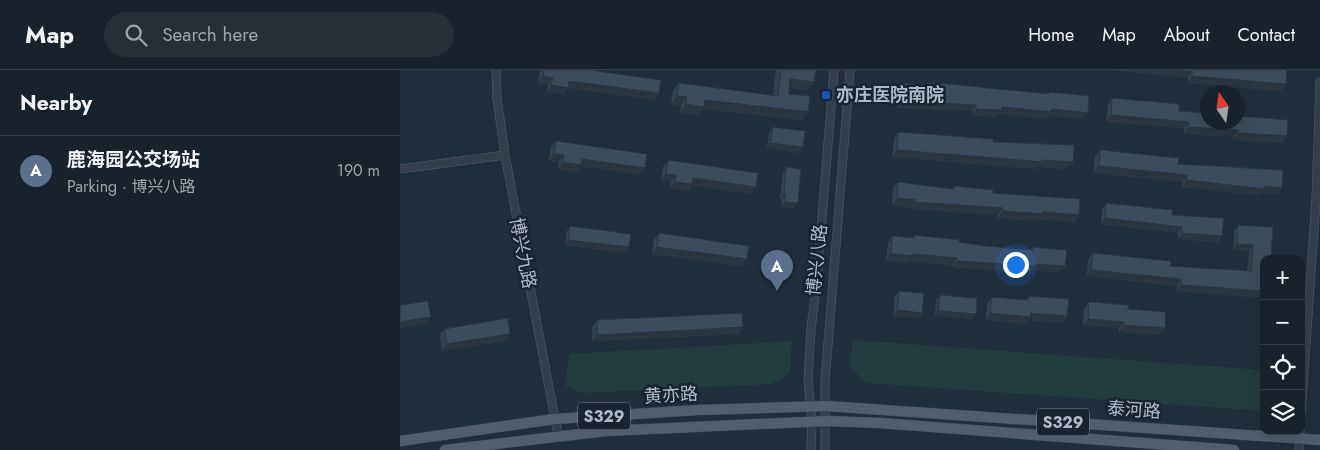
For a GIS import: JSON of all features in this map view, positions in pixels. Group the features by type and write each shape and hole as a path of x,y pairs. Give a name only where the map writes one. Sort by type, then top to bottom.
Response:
{"main road":[{"name":"黄亦路","path":"400,441 555,419 698,410 826,406"},
{"name":"泰河路","path":"826,406 1260,432"},
{"name":"黄亦路","path":"445,450 558,435 827,421"},
{"name":"泰河路","path":"827,421 880,423 1234,450"},
{"name":"泰河路","path":"1303,435 1320,440"}],"street":[{"name":"博兴九路","path":"496,70 496,98 505,155 558,435"},
{"name":"博兴八路","path":"810,450 812,422 808,381 812,304 817,280 834,70"},
{"name":"博兴八路","path":"825,450 827,421 825,381 850,70"},
{"path":"1303,390 1316,201 1320,82"},
{"path":"400,170 505,155"},
{"path":"1299,450 1300,435"}],"green space":[{"path":"853,340 1260,370 1260,411 866,383 850,367"},
{"path":"792,341 790,373 772,384 582,393 565,385 569,354"}],"building":[{"path":"544,70 590,70 661,80 659,93 569,81 568,88 551,85 553,78 543,76"},
{"path":"781,70 816,70 814,82 790,79 789,94 810,96 808,112 705,100 704,107 686,104 687,97 677,96 679,83 778,96"},
{"path":"1179,70 1287,70 1286,84 1192,76 1192,72"},
{"path":"928,82 1089,96 1088,113 1051,109 1051,112 1002,107 1001,110 976,109 976,105 902,101 903,83 928,85"},
{"path":"1112,98 1179,104 1179,111 1200,112 1200,128 1188,127 1189,122 1111,115"},
{"path":"1245,117 1288,120 1287,136 1238,133 1238,130 1245,130"},
{"path":"773,127 805,131 803,147 770,143"},
{"path":"898,132 993,139 993,142 1074,145 1073,162 1042,160 1042,162 897,150"},
{"path":"556,141 647,154 645,168 582,159 581,165 563,162 564,155 554,154"},
{"path":"1100,150 1179,158 1178,164 1283,170 1282,188 1264,186 1264,189 1187,180 1187,175 1099,166"},
{"path":"668,160 758,173 756,187 693,178 692,184 675,182 676,175 666,174"},
{"path":"786,167 801,169 798,203 785,202"},
{"path":"898,182 954,189 954,186 993,190 993,193 1080,199 1079,215 1003,211 1003,208 915,202 916,200 897,198"},
{"path":"1106,203 1173,210 1172,215 1224,218 1222,236 1182,233 1182,227 1105,218"},
{"path":"1238,225 1273,227 1271,255 1260,255 1260,291 1181,285 1181,279 1091,270 1093,253 1171,261 1170,266 1251,271 1253,245 1237,244"},
{"path":"570,226 631,234 629,247 568,240"},
{"path":"659,233 749,246 747,259 657,247"},
{"path":"914,235 960,240 959,242 985,246 1033,250 1033,247 1067,250 1065,266 957,261 957,258 891,254 892,236 914,238"},
{"path":"899,291 924,293 922,313 897,310"},
{"path":"940,295 977,298 976,314 938,311"},
{"path":"1029,296 1069,299 1067,316 1031,313 1030,317 990,313 992,297 1028,300"},
{"path":"428,301 431,317 400,322 400,305"},
{"path":"1089,302 1129,305 1128,309 1166,312 1165,328 1124,325 1124,322 1088,319"},
{"path":"742,313 743,327 597,335 597,320"},
{"path":"508,318 510,334 447,344 444,329"}],"place":[{"name":"亦庄医院南院","path":"826,95"},
{"name":"鹿海园公交场站","path":"777,291"}]}
